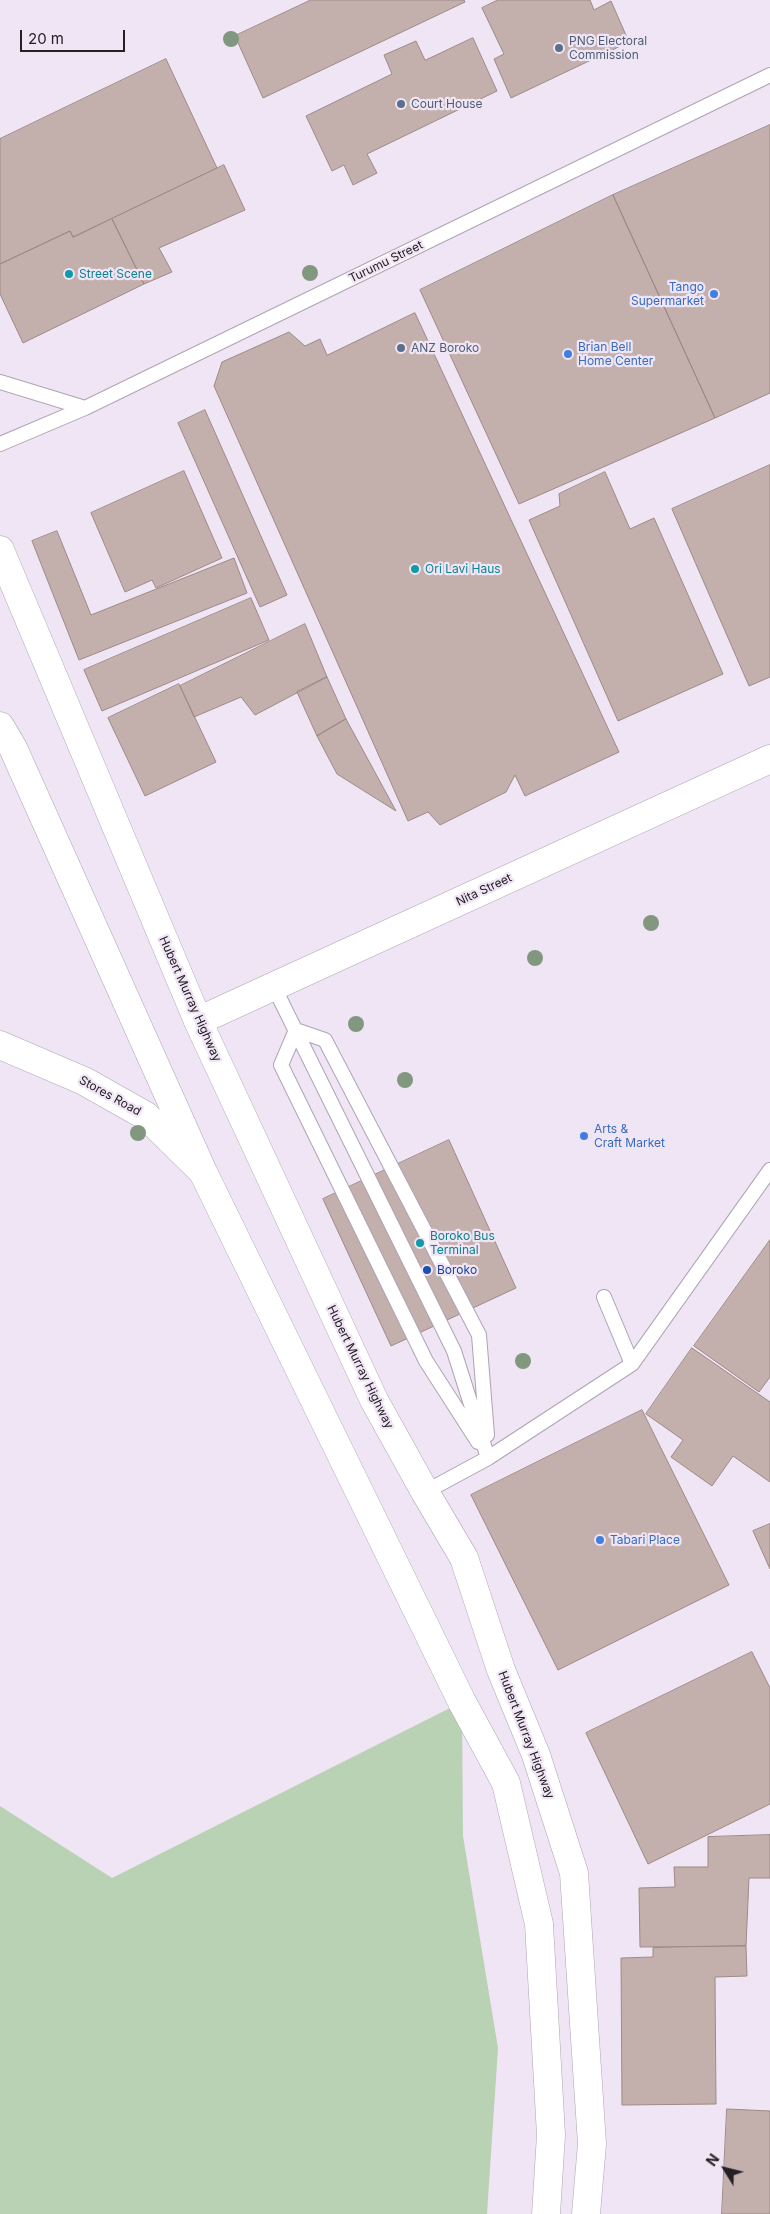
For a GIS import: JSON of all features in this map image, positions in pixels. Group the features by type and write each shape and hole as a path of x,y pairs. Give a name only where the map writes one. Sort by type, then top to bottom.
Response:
{"main road":[{"name":"Hubert Murray Highway","path":"0,550 198,1021 374,1400 464,1558 501,1670 536,1755 574,1873 592,2144 586,2214"},
{"path":"0,726 17,757 203,1172 462,1702 506,1783 539,1924 551,2135 546,2214"},
{"name":"Nita Street","path":"198,1021 770,759"},
{"name":"Stores Road","path":"0,1045 84,1081 146,1116 203,1172"}],"lane":[{"name":"Turumu Street","path":"0,444 85,408 770,75"},
{"path":"0,382 85,408"},
{"path":"274,987 454,1351 488,1458"},
{"path":"296,1030 281,1065 426,1361 488,1458"},
{"path":"296,1030 325,1040 479,1335 488,1458"},
{"path":"425,1492 488,1458 632,1364 770,1170"},
{"path":"604,1297 632,1364"}],"green space":[{"path":"462,1702 463,1836 498,2048 487,2214 0,2214 0,1806 112,1878"}],"building":[{"path":"311,0 464,0 465,2 263,98 235,36"},
{"name":"PNG Electoral Commission","path":"498,0 590,0 594,10 611,1 629,42 511,98 494,59 504,54 482,8"},
{"name":"Court House","path":"473,38 497,91 367,154 377,173 353,185 344,165 332,171 306,116 392,74 384,55 416,41 425,60"},
{"path":"166,59 217,168 73,237 70,231 0,264 0,139"},
{"name":"Tango Supermarket","path":"770,125 770,393 715,418 613,195"},
{"path":"224,165 245,210 159,248 172,272 144,284 112,219"},
{"name":"Brian Bell Home Center","path":"613,195 715,418 519,504 420,290"},
{"name":"Street Scene","path":"112,219 144,284 23,343 0,294 0,264 70,231 73,237"},
{"name":"Ori Lavi Haus","path":"415,313 619,752 525,796 515,775 506,792 440,825 428,812 408,821 214,386 222,362 289,332 305,346 320,339 327,355"},
{"path":"205,410 287,595 260,607 178,423"},
{"path":"770,465 770,677 749,686 672,509"},
{"path":"184,471 222,558 156,588 152,580 125,592 91,513"},
{"path":"605,472 630,529 654,518 723,674 618,721 529,520 560,506 559,494"},
{"path":"57,531 91,615 234,558 247,593 79,660 32,541"},
{"path":"251,598 269,640 102,711 84,670"},
{"path":"305,624 327,677 255,715 241,697 194,717 180,686"},
{"path":"327,677 346,719 317,736 297,692"},
{"path":"179,684 216,762 145,796 108,718"},
{"path":"346,719 396,811 337,774 317,736"},
{"name":"Boroko Bus Terminal","path":"449,1140 516,1288 391,1346 323,1199"},
{"path":"770,1240 770,1377 759,1392 694,1346"},
{"path":"692,1348 770,1402 770,1482 733,1456 712,1486 671,1457 683,1440 646,1414"},
{"name":"Tabari Place","path":"642,1410 729,1585 558,1670 471,1495"},
{"path":"770,1524 770,1569 753,1531"},
{"path":"752,1652 770,1688 770,1804 648,1864 586,1733"},
{"path":"770,1835 770,1878 749,1878 746,1946 640,1947 639,1888 675,1887 674,1867 708,1867 708,1837"},
{"path":"746,1946 747,1976 715,1977 716,2104 622,2105 621,1958 653,1957 653,1948"},
{"path":"727,2109 770,2111 770,2214 722,2214"}],"place":[{"name":"PNG Electoral Commission","path":"559,48"},
{"name":"Court House","path":"401,104"},
{"name":"Street Scene","path":"69,274"},
{"name":"Tango Supermarket","path":"714,294"},
{"name":"ANZ Boroko","path":"401,348"},
{"name":"Brian Bell Home Center","path":"568,354"},
{"name":"Ori Lavi Haus","path":"415,569"},
{"name":"Arts & Craft Market","path":"584,1136"},
{"name":"Boroko Bus Terminal","path":"420,1243"},
{"name":"Boroko","path":"427,1270"},
{"name":"Tabari Place","path":"600,1540"}]}
